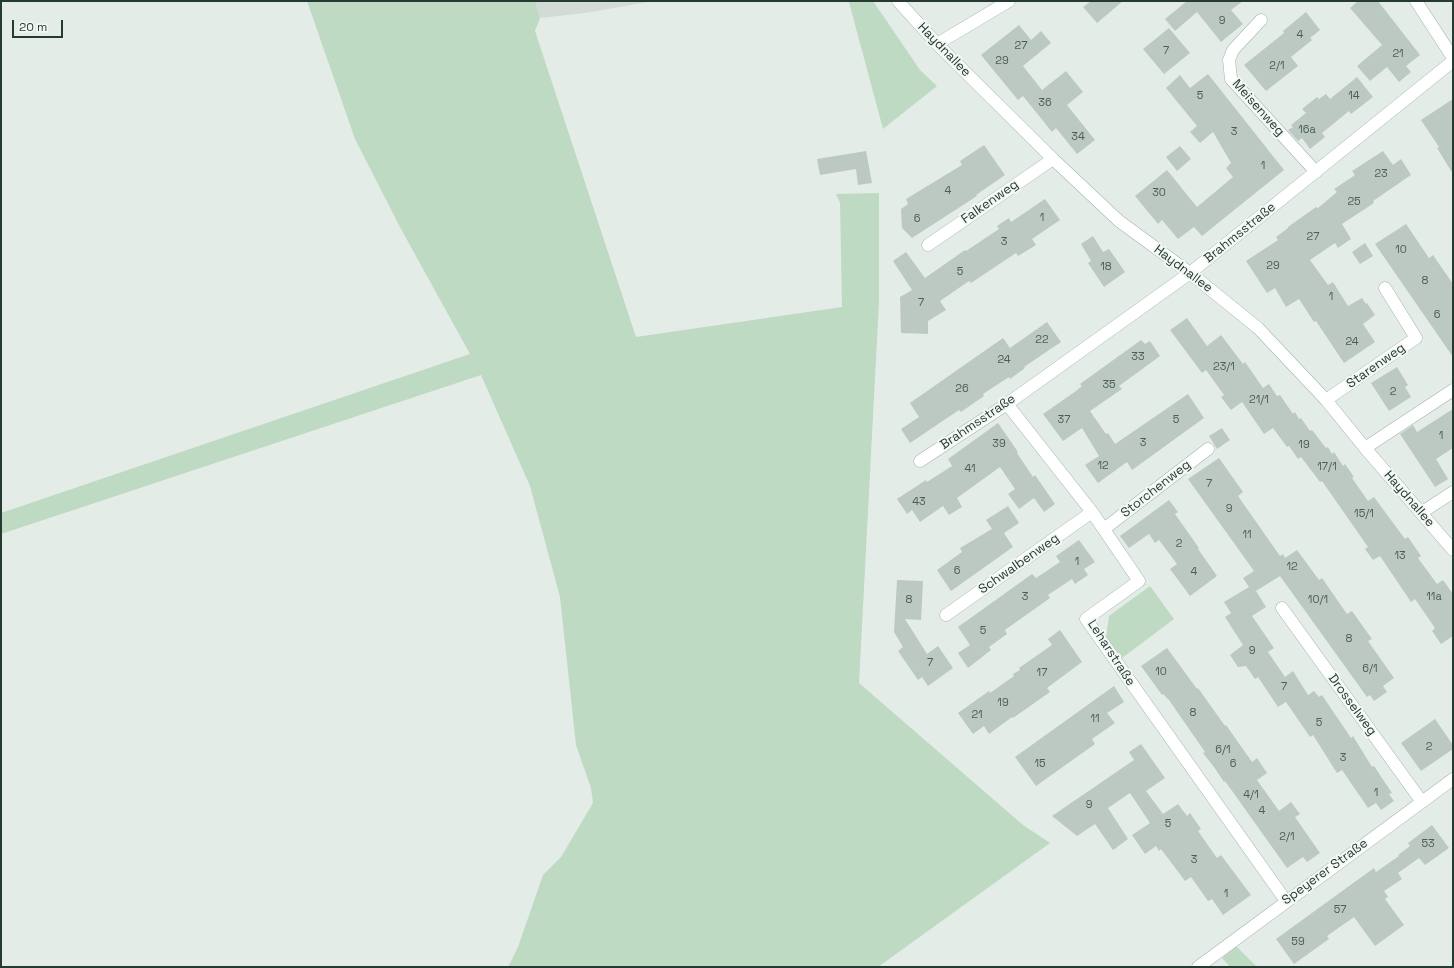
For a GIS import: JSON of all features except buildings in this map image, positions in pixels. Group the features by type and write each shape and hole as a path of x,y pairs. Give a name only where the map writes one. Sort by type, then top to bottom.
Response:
{"street":[{"name":"Haydnallee","path":"898,1 937,44 1053,159 1119,221 1190,273 1258,328 1326,400 1365,448 1453,550"},
{"path":"937,44 1009,1"},
{"path":"1416,1 1453,60"},
{"name":"Meisenweg","path":"1261,20 1233,50 1229,60 1231,79 1316,172"},
{"name":"Brahmsstraße","path":"920,461 1007,404 1190,273 1453,60"},
{"name":"Falkenweg","path":"928,245 1053,159"},
{"name":"Starenweg","path":"1326,400 1416,338 1385,288"},
{"path":"1365,448 1453,390"},
{"name":"Leharstraße","path":"1007,404 1092,512 1139,581 1086,618 1286,901"},
{"name":"Storchenweg","path":"1104,529 1208,449"},
{"path":"1421,513 1453,492"},
{"name":"Schwalbenweg","path":"946,615 1092,512"},
{"name":"Drosselweg","path":"1282,608 1422,802"},
{"name":"Speyerer Straße","path":"1201,964 1453,779"}],"shaded area":[{"path":"535,1 654,1 585,13 540,18"}],"green space":[{"path":"307,1 535,1 540,18 535,31 636,337 842,307 840,203 836,194 879,193 879,302 859,683 1023,825 1050,843 878,967 508,967 518,947 543,875 561,857 593,803 591,788 576,745 560,597 530,486 481,375 1,534 1,513 470,354 401,229 355,139"},
{"path":"873,1 920,70 937,86 883,129 849,2"},
{"path":"1150,586 1174,619 1122,658 1106,638 1109,616"},
{"path":"1237,946 1257,967 1230,967 1222,958"}]}
